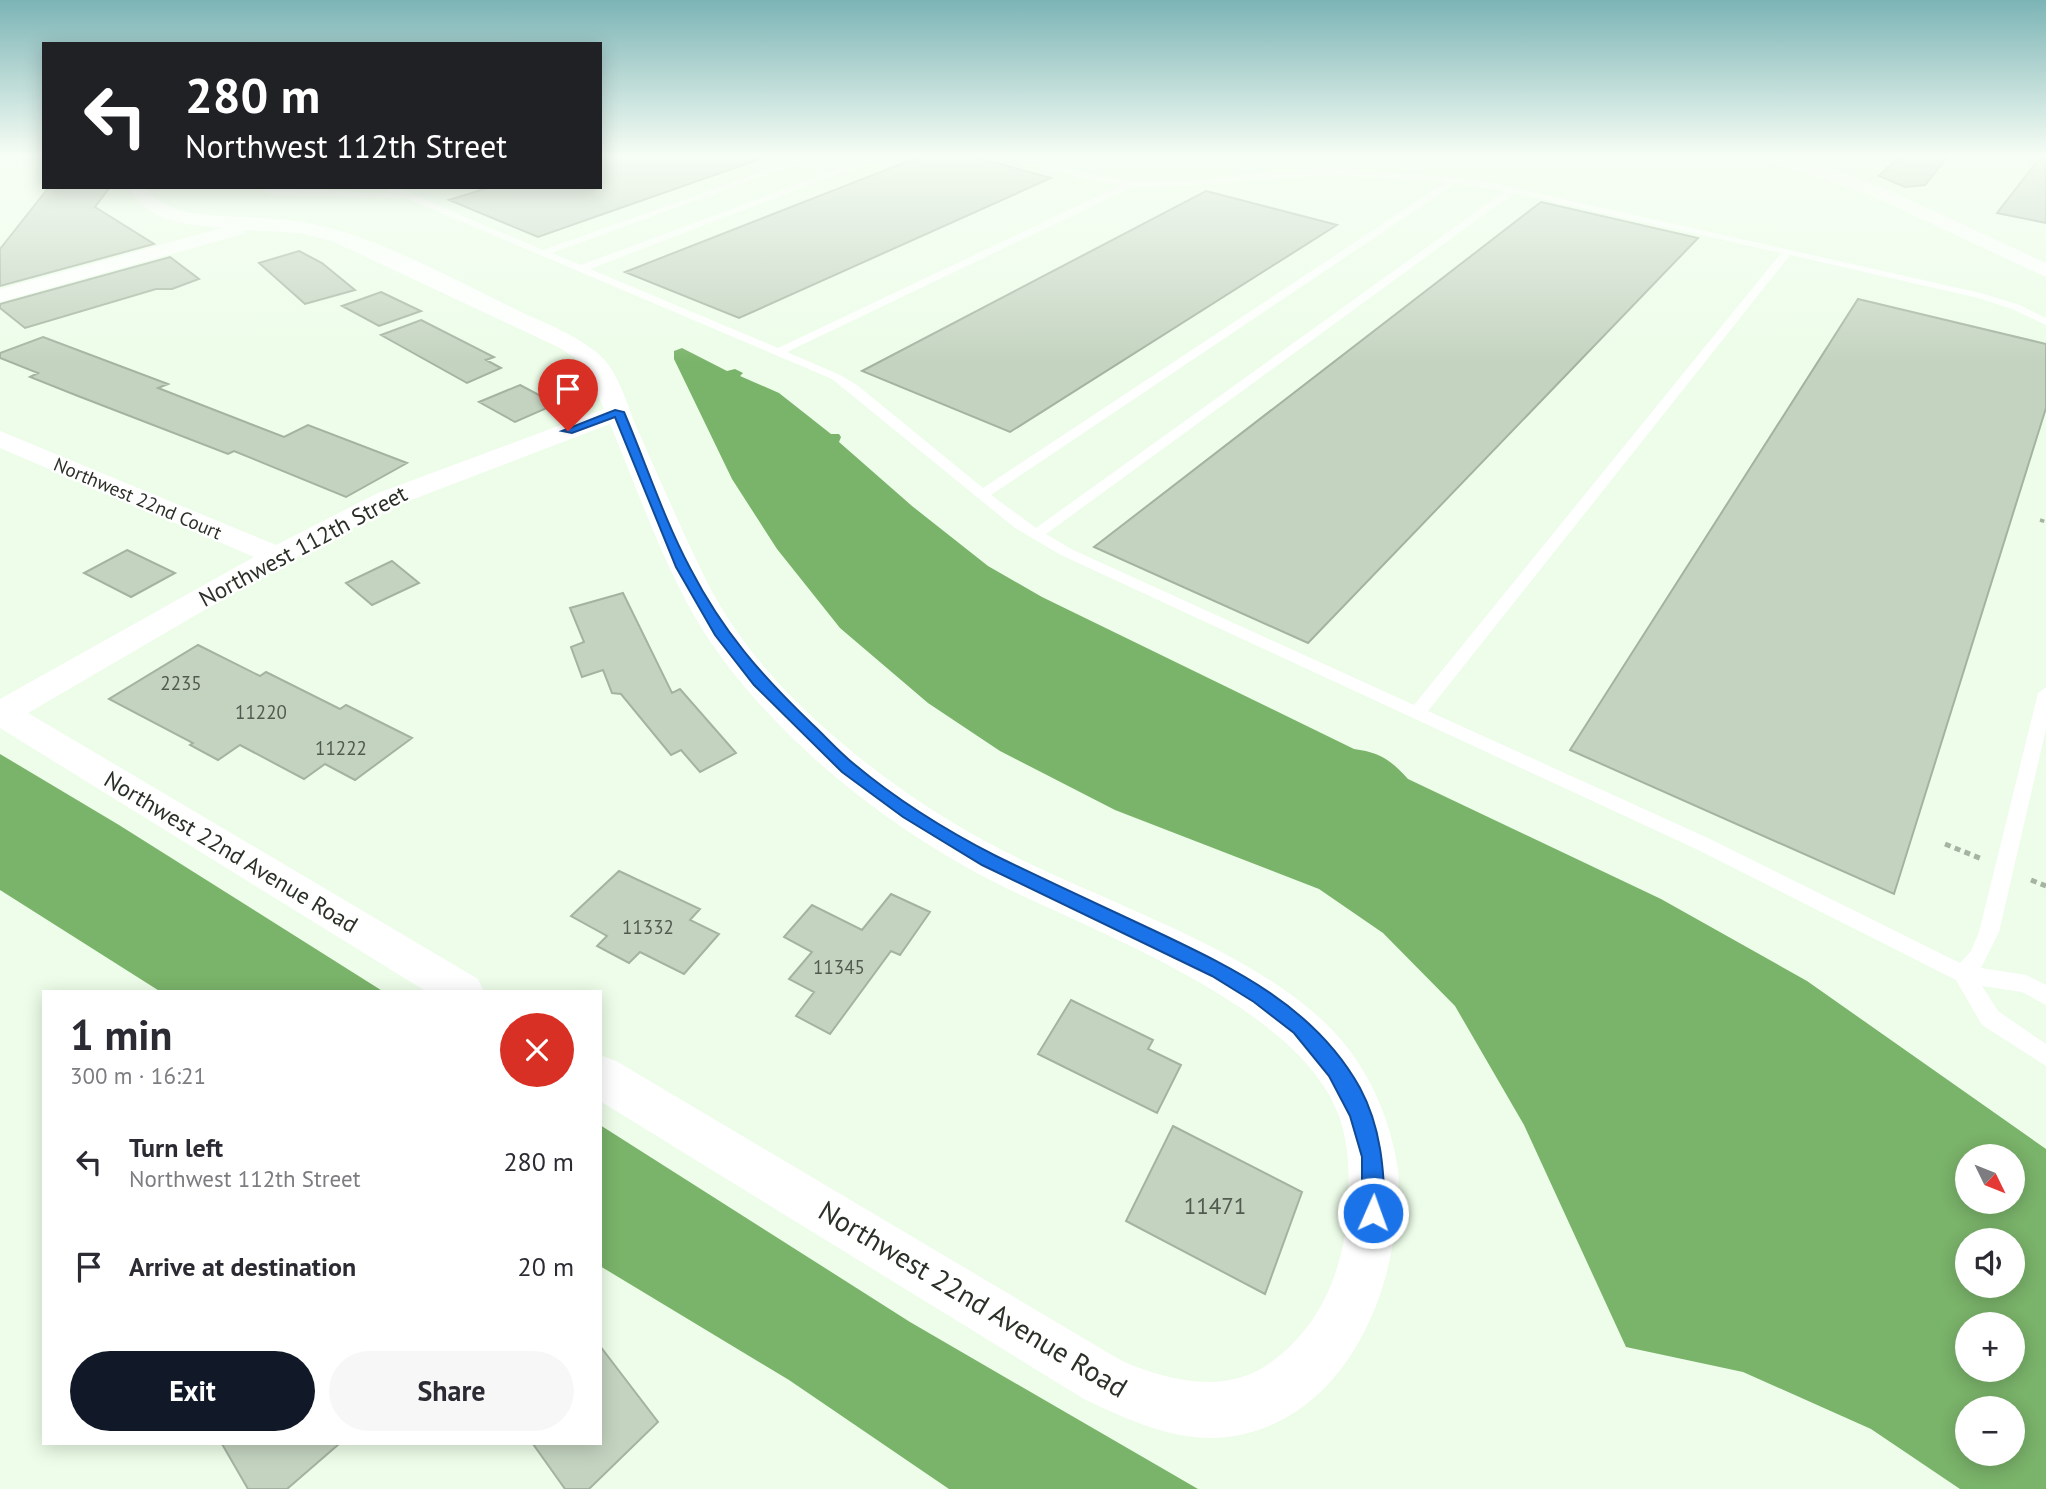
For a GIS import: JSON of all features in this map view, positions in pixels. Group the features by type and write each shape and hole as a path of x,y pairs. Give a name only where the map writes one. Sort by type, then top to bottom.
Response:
{"street":[{"path":"0,296 250,224"},
{"name":"Northwest 22nd Avenue Road","path":"259,224 307,228 349,239 568,343 598,367 682,567 720,632 759,682 847,768 909,813 988,860 1177,949 1237,981 1283,1011 1318,1046 1353,1096 1368,1137 1375,1177 1372,1230 1367,1255 1343,1321 1329,1344 1308,1367 1263,1400 1210,1412 1178,1408 1142,1398 1103,1380 602,1077"},
{"path":"1949,224 2046,271"},
{"name":"Northwest 112th Street","path":"1,713 276,556 418,486 619,412"},
{"name":"Northwest 22nd Court","path":"0,439 276,556"},
{"name":"Northwest 22nd Avenue Road","path":"1,713 460,990"}],"lane":[{"path":"477,224 827,373 853,388 1036,535 1084,561 1703,844 1963,974 2026,984 2046,996"},
{"path":"543,253 623,224"},
{"path":"581,269 699,224"},
{"path":"779,352 1046,224"},
{"path":"983,494 1388,224"},
{"path":"1036,535 1464,224"},
{"path":"1670,224 2000,301 2046,322"},
{"path":"1417,713 1788,251"},
{"path":"1963,974 1979,956 1989,932 2046,693"},
{"path":"1963,974 1990,1018 2046,1056"}],"path":[{"path":"2040,520 2046,522"},
{"path":"1945,844 1982,859"},
{"path":"2031,880 2046,886"}],"shaded area":[{"path":"682,348 727,371 735,369 743,373 740,376 779,393 831,434 839,434 839,442 912,506 988,566 1042,597 1354,749 1384,758 1408,779 1661,899 1807,981 2046,1149 2046,1489 1960,1489 1871,1429 1743,1372 1626,1347 1524,1125 1455,1006 1383,933 1319,889 1115,810 1000,751 928,703 840,628 777,549 732,479 674,359 674,351"},
{"path":"0,754 119,825 381,990 158,990 0,890"},
{"path":"602,1126 910,1322 1198,1489 949,1489 789,1380 602,1267"}],"building":[{"path":"19,224 123,224 154,244 0,286 0,249"},
{"path":"508,224 574,224 538,237"},
{"path":"746,224 947,224 739,318 625,272"},
{"path":"1142,224 1337,225 1010,432 862,371"},
{"path":"1512,224 1639,224 1698,238 1308,643 1094,547"},
{"path":"299,251 322,263 355,290 305,304 259,263"},
{"path":"170,257 199,279 172,289 156,289 25,328 0,308 0,304"},
{"path":"381,292 421,311 379,326 342,306"},
{"path":"1858,299 2046,344 2046,408 1894,894 1570,750"},
{"path":"421,320 494,357 486,360 501,368 467,383 381,335"},
{"path":"43,337 168,384 158,388 284,437 308,425 407,463 346,497 234,451 228,454 30,377 38,373 0,358 0,353"},
{"path":"520,385 556,404 515,422 479,402"},
{"path":"127,550 175,573 131,597 84,573"},
{"path":"392,561 419,583 372,605 346,583"},
{"path":"623,593 672,693 680,689 736,753 700,772 681,750 671,755 621,694 612,693 603,670 582,677 571,647 584,642 570,608"},
{"path":"198,645 260,676 266,672 340,709 346,705 412,738 355,780 325,764 304,779 240,745 218,760 190,745 193,743 109,699"},
{"path":"619,871 700,909 690,920 719,934 684,974 640,952 629,963 597,946 607,936 571,916"},
{"path":"891,894 930,912 900,955 891,951 830,1034 796,1016 814,992 789,979 812,952 784,937 812,905 862,930"},
{"path":"1071,1000 1153,1040 1148,1049 1181,1065 1157,1113 1038,1054"},
{"path":"1173,1126 1302,1192 1265,1294 1126,1221"},
{"path":"602,1349 658,1422 589,1489 565,1489 534,1445 602,1445"},
{"path":"223,1445 338,1445 287,1489 248,1489"}],"route":[{"path":"568,431 619,412 663,514 682,567 720,632 759,682 847,768 909,813 988,860 1219,970 1283,1011 1301,1026 1336,1069 1353,1096 1361,1116 1373,1157 1373,1213"}]}
